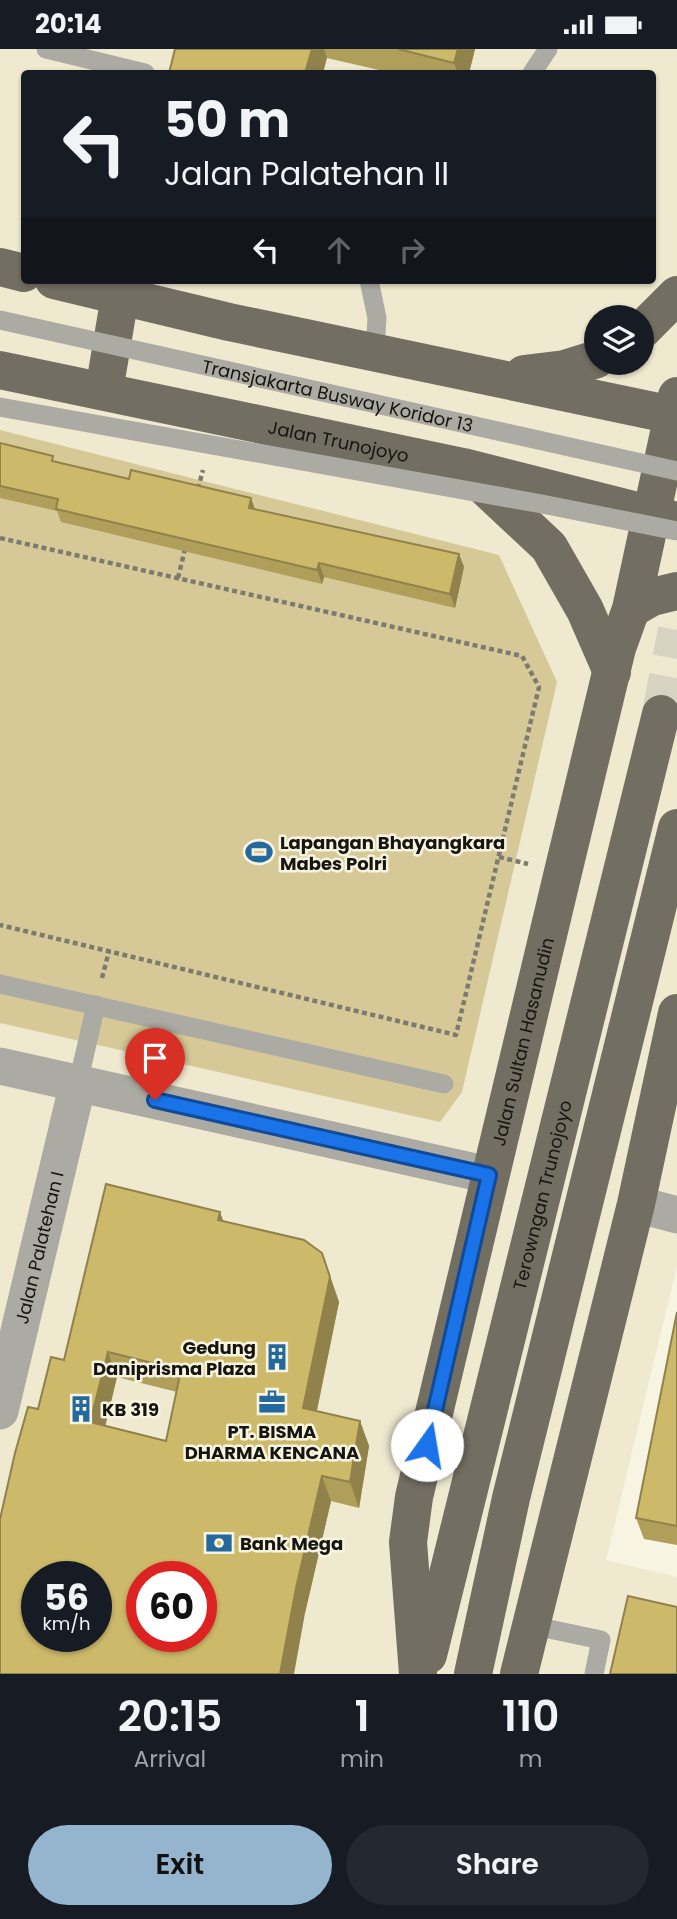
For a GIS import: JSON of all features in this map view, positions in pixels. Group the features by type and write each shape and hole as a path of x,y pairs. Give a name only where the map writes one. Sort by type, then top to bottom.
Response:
{"main road":[{"path":"0,267 21,272"},
{"path":"104,391 123,285 375,343 498,377 676,409"},
{"path":"654,318 677,295"},
{"path":"498,377 565,369 584,363"},
{"name":"Jalan Trunojoyo","path":"0,370 463,467 668,522"},
{"name":"Jalan Sultan Hasanudin","path":"418,1674 408,1542 410,1519 489,1175 612,672 631,609 668,522 676,409"},
{"path":"463,467 549,547 585,610 612,672"},
{"path":"631,609 652,597 677,591"},
{"name":"Terowngan Trunojoyo","path":"424,1674 661,714"},
{"path":"473,1674 511,1499 677,828"},
{"path":"519,1674 636,1205 677,1013"},
{"path":"511,1499 530,1625"}],"street":[{"path":"0,1066 489,1175"},
{"name":"Jalan Palatehan I","path":"0,1411 78,1083"},
{"path":"636,1205 677,1215"}],"lane":[{"path":"46,49 133,70"},
{"path":"534,70 548,49"},
{"path":"0,250 21,254"},
{"path":"370,284 377,317 375,343"},
{"name":"Transjakarta Busway Koridor 13","path":"0,320 677,471"},
{"path":"0,407 542,504 668,522"},
{"path":"0,984 444,1084"},
{"path":"78,1083 96,1005"},
{"path":"530,1625 601,1640 594,1674"}],"path":[{"path":"195,502 216,415"},
{"path":"0,538 522,656 539,687 456,1035 0,925"},
{"path":"178,578 187,540"}],"shaded area":[{"path":"0,49 677,49 677,1266 606,1560 677,1577 677,1674 0,1674"},
{"name":"Lapangan Bhayangkara Mabes Polri","path":"0,430 499,555 557,682 462,1092 440,1122 0,1023"}],"building":[{"path":"175,49 312,49 306,70 170,70"},
{"path":"398,49 458,49 454,63"},
{"path":"0,443 53,456 52,461 129,479 131,470 251,498 249,508 459,554 450,594 319,563 317,570 56,509 58,499 0,486"},
{"path":"106,1184 220,1212 218,1220 304,1240 322,1253 330,1277 303,1408 360,1421 350,1482 322,1476 296,1588 280,1674 0,1674 0,1519 28,1407 38,1409 51,1357 64,1360","holes":["108,1352 181,1370 166,1441 90,1422"]},
{"path":"677,1312 677,1526 636,1518"},
{"path":"628,1596 677,1607 677,1674 610,1674"}],"tunnel":[{"path":"661,714 677,630"}],"place":[{"name":"Lapangan Bhayangkara Mabes Polri","path":"259,852"},
{"name":"Gedung Daniprisma Plaza","path":"277,1357"},
{"name":"PT. BISMA DHARMA KENCANA","path":"272,1402"},
{"name":"KB 319","path":"81,1409"},
{"name":"Bank Mega","path":"219,1543"}],"route":[{"path":"155,1100 489,1175 427,1445"}]}
